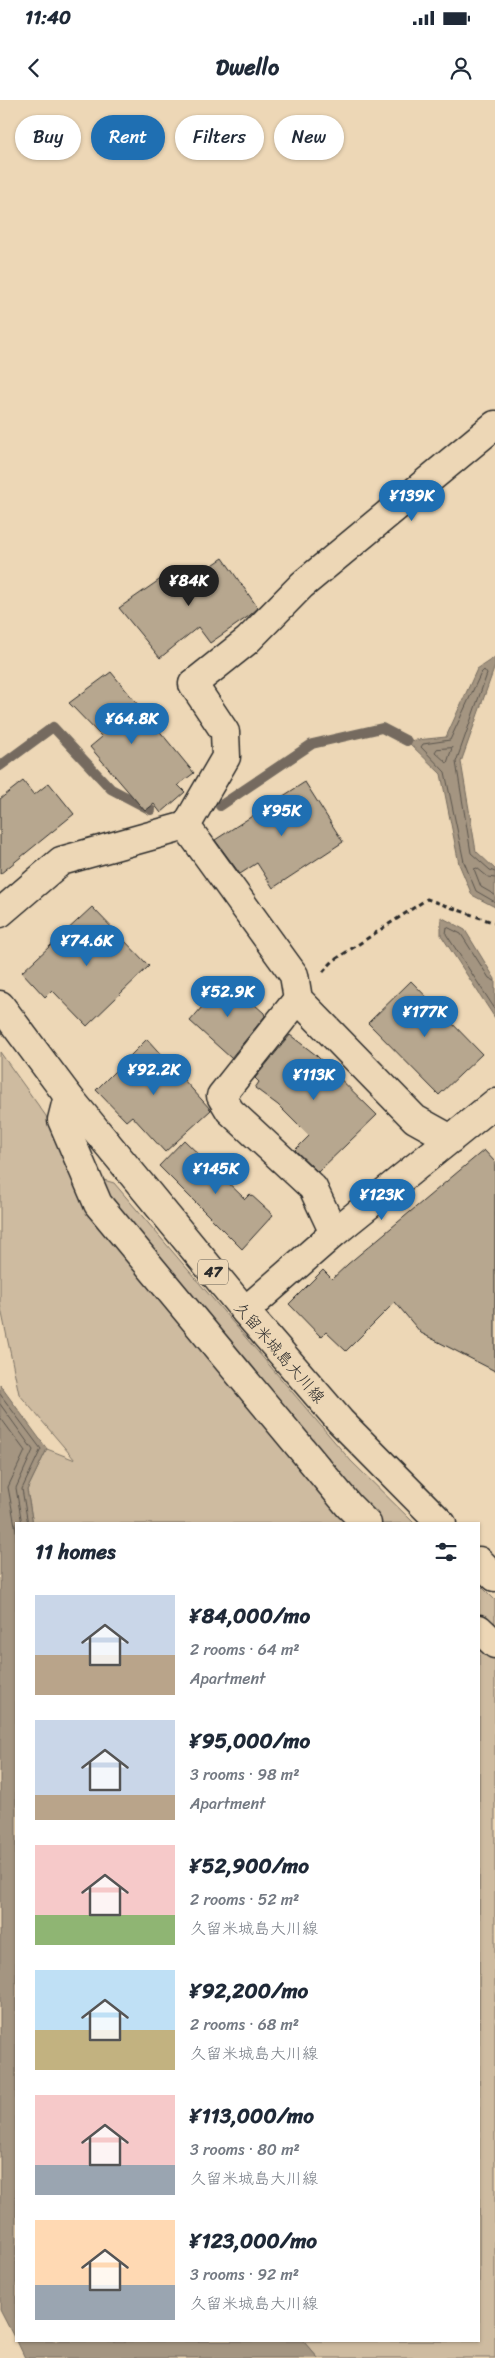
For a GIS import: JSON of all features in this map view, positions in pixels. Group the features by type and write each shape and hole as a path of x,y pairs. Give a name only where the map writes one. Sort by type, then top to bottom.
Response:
{"main road":[{"path":"0,913 61,861 186,826 226,757 225,732 192,684 247,641 302,585 495,426"},
{"path":"186,826 294,975 298,1000 415,1119 451,1139"},
{"path":"298,1000 221,1096 230,1111 312,1188 334,1233"},
{"name":"久留米城島大川線","path":"0,1005 68,1096 245,1311 340,1421 440,1522"},
{"path":"68,1096 62,1120 98,1204 349,1506 365,1522"},
{"path":"245,1311 334,1233 495,1103"},
{"path":"480,1562 495,1577"},
{"path":"480,1630 495,1644"}],"path":[{"path":"298,1000 333,961 427,899 495,923"}],"shaded area":[{"path":"0,1052 46,1116 67,1169 114,1183 351,1461 413,1522 33,1522 27,1490 47,1449 75,1460 19,1394 0,1304"},
{"path":"480,1585 495,1600 495,2358 318,2358 304,2342 480,2342"}],"water":[{"path":"495,657 495,666 461,762 476,851 495,869 495,907 472,895 459,864 441,774 407,741 446,737 477,669"},
{"path":"441,917 465,930 495,979 495,1018 441,935"},
{"path":"0,1385 47,1449 27,1490 33,1522 15,1522 15,2339 0,2310"},
{"path":"17,2342 304,2342 318,2358 25,2358"}],"building":[{"path":"223,558 258,608 210,643 198,627 160,658 119,608 178,567 189,581"},
{"path":"111,672 194,773 178,785 185,792 161,813 154,804 145,811 90,747 102,737 69,703"},
{"path":"23,781 34,795 49,783 74,814 0,874 0,799"},
{"path":"305,782 343,842 273,888 257,863 240,874 215,840"},
{"path":"92,907 149,966 87,1026 52,990 45,997 22,972"},
{"path":"226,979 265,1016 231,1058 190,1021"},
{"path":"411,981 482,1054 439,1095 368,1023"},
{"path":"290,1035 316,1055 377,1115 318,1172 295,1150 309,1136 278,1105 255,1088 259,1082 255,1078"},
{"path":"147,1039 211,1110 165,1152 132,1116 126,1121 96,1090"},
{"path":"184,1140 245,1199 250,1194 273,1215 242,1249 159,1166"},
{"path":"484,1150 495,1162 495,1371 421,1333 395,1302 346,1351 326,1332 321,1337 289,1304 323,1270 332,1279"}],"waterway":[{"path":"0,766 53,727 111,789 151,810"},
{"path":"220,806 312,744 382,728 407,741"}]}
